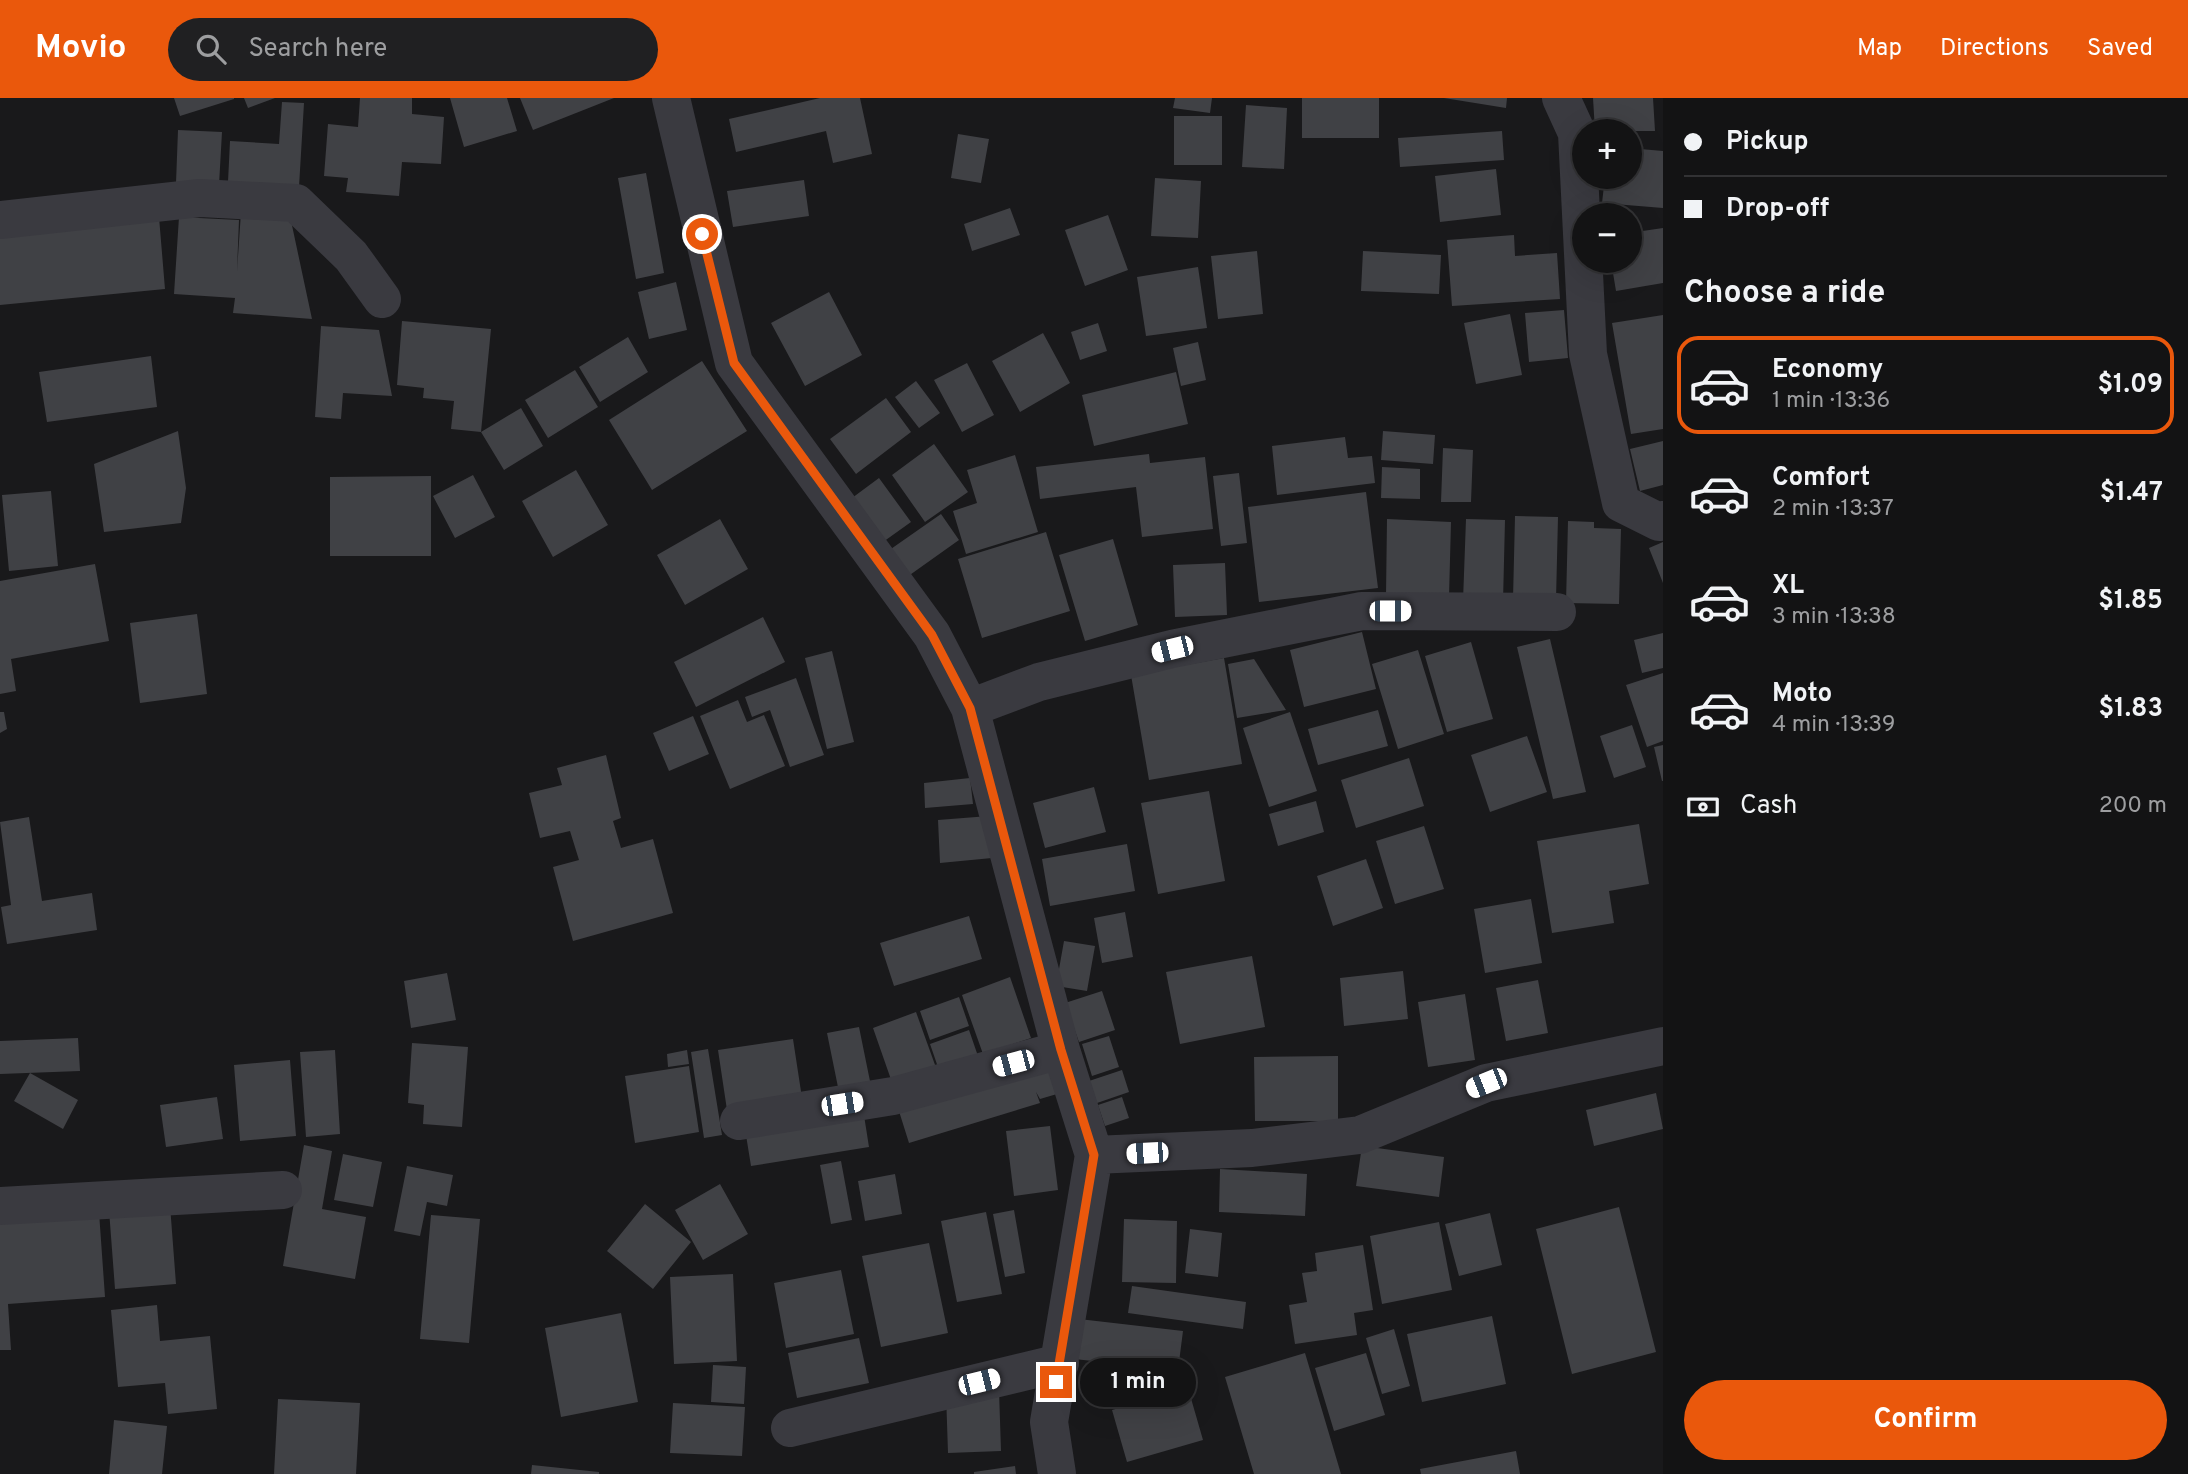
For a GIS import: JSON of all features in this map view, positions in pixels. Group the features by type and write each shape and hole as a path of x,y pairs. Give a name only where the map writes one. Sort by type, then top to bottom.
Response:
{"street":[{"path":"671,98 734,363 932,635 970,708 1061,1050 1094,1155 1049,1422 1057,1474"},
{"path":"1561,98 1577,133 1588,354 1622,503 1659,522 1663,520"},
{"path":"0,220 200,198 296,203 351,256 382,299"},
{"path":"970,708 1039,682 1079,672 1172,649 1362,611 1557,612"},
{"path":"1094,1155 1252,1148 1360,1135 1486,1083 1663,1046"},
{"path":"739,1121 893,1096 1061,1050"},
{"path":"0,1206 283,1190"},
{"path":"790,1428 1059,1363"}],"building":[{"path":"174,98 234,98 234,99 180,116"},
{"path":"244,98 275,98 248,108"},
{"path":"360,98 412,98 412,114 444,117 441,164 402,162 399,196 346,192 348,178 324,176 328,124 358,127"},
{"path":"450,98 507,98 517,131 464,147"},
{"path":"520,98 614,98 533,130"},
{"path":"820,98 860,98 872,154 833,163 826,131 736,152 729,119"},
{"path":"1175,98 1212,98 1210,113 1173,108"},
{"path":"1302,98 1379,98 1379,138 1302,138"},
{"path":"1444,98 1507,98 1506,108"},
{"path":"1593,98 1653,98 1655,131 1642,131 1642,119 1594,119"},
{"path":"282,102 304,103 299,187 228,182 230,141 279,144"},
{"path":"1246,105 1287,108 1284,169 1242,167"},
{"path":"1174,116 1222,116 1222,165 1174,165"},
{"path":"178,130 222,132 219,185 176,183"},
{"path":"1502,131 1504,160 1400,167 1398,138"},
{"path":"958,134 989,139 981,183 951,178"},
{"path":"1642,149 1663,151 1663,208 1642,206 1642,203 1602,203 1604,189 1642,189"},
{"path":"1496,169 1501,215 1440,222 1435,176"},
{"path":"646,173 664,273 636,279 618,178"},
{"path":"1155,178 1201,181 1198,238 1151,236"},
{"path":"804,180 809,216 733,227 727,191"},
{"path":"1010,208 1020,235 972,251 964,224"},
{"path":"241,212 290,216 312,319 233,313 235,298 174,294 179,217 239,220 237,271"},
{"path":"1108,215 1128,270 1085,286 1065,230"},
{"path":"159,217 165,289 0,305 0,232"},
{"path":"1663,228 1663,283 1616,291 1613,273 1642,273 1642,231"},
{"path":"1514,235 1515,256 1557,253 1560,299 1452,306 1447,240"},
{"path":"1257,251 1263,314 1218,319 1211,256"},
{"path":"1363,251 1441,255 1439,294 1361,291"},
{"path":"1198,267 1207,328 1146,336 1137,277"},
{"path":"676,282 687,330 649,339 638,292"},
{"path":"829,292 862,355 805,386 771,323"},
{"path":"1564,310 1568,358 1529,362 1525,313"},
{"path":"1510,314 1522,375 1476,384 1464,323"},
{"path":"1663,315 1663,429 1631,434 1612,323"},
{"path":"402,321 491,329 481,432 451,429 454,401 423,398 424,388 397,385"},
{"path":"1098,323 1107,351 1080,360 1071,332"},
{"path":"321,326 379,330 392,396 343,393 341,419 315,417"},
{"path":"1043,333 1070,383 1020,412 992,361"},
{"path":"628,337 648,372 600,402 579,367"},
{"path":"1198,342 1206,380 1181,386 1173,348"},
{"path":"151,356 157,407 47,422 39,372"},
{"path":"702,361 747,431 652,490 609,420"},
{"path":"967,363 994,415 962,432 934,380"},
{"path":"575,370 598,407 548,438 525,400"},
{"path":"1176,372 1188,424 1094,446 1082,395"},
{"path":"916,381 940,413 919,428 895,397"},
{"path":"886,398 911,432 856,474 830,439"},
{"path":"521,408 543,446 504,470 481,432"},
{"path":"178,431 186,488 181,523 104,532 94,464"},
{"path":"1383,431 1435,435 1433,464 1381,460"},
{"path":"1345,437 1348,458 1372,456 1375,483 1277,495 1272,446"},
{"path":"1663,441 1663,485 1640,491 1630,449"},
{"path":"934,444 968,492 925,522 892,475"},
{"path":"1443,448 1473,450 1471,502 1441,502"},
{"path":"1149,454 1150,463 1205,457 1213,529 1142,537 1136,487 1040,499 1036,467"},
{"path":"1015,455 1038,532 966,554 953,511 977,503 967,470"},
{"path":"1382,467 1420,469 1420,499 1381,498"},
{"path":"576,470 608,525 553,557 522,501"},
{"path":"1239,473 1247,543 1221,546 1213,476"},
{"path":"473,475 495,517 455,538 433,496"},
{"path":"431,476 431,556 330,556 330,477"},
{"path":"879,478 911,522 883,542 852,498"},
{"path":"51,491 58,566 9,571 2,495"},
{"path":"1366,492 1378,588 1259,602 1248,507"},
{"path":"941,514 959,540 907,577 888,551"},
{"path":"1515,516 1558,517 1556,600 1513,599"},
{"path":"720,519 748,569 685,605 657,555"},
{"path":"1387,519 1451,522 1449,597 1386,595"},
{"path":"1466,519 1505,520 1503,602 1463,601"},
{"path":"1568,521 1594,522 1594,528 1621,529 1619,604 1566,603"},
{"path":"1046,532 1070,611 982,638 958,559"},
{"path":"1113,539 1138,625 1085,641 1059,555"},
{"path":"1663,542 1663,583 1649,548"},
{"path":"1225,563 1227,615 1175,617 1173,565"},
{"path":"95,564 109,641 11,659 16,691 0,694 0,581"},
{"path":"197,614 207,694 140,703 130,623"},
{"path":"763,617 785,662 696,707 674,662"},
{"path":"1362,632 1376,689 1304,707 1290,650"},
{"path":"1663,633 1663,668 1642,673 1634,640"},
{"path":"1550,639 1586,792 1553,799 1517,647"},
{"path":"1471,642 1493,719 1447,732 1425,656"},
{"path":"1418,650 1444,734 1398,749 1372,664"},
{"path":"832,651 854,742 827,749 805,658"},
{"path":"1224,658 1242,764 1149,780 1131,675"},
{"path":"1254,659 1286,710 1237,718 1228,664"},
{"path":"1663,673 1663,741 1647,747 1626,685"},
{"path":"796,678 824,755 790,767 770,710 752,717 745,697"},
{"path":"738,700 747,722 764,715 785,766 730,789 700,716"},
{"path":"1378,710 1388,746 1318,765 1308,729"},
{"path":"0,712 4,712 7,729 0,733"},
{"path":"1290,712 1317,791 1269,807 1243,728"},
{"path":"693,716 709,754 669,771 653,733"},
{"path":"1632,725 1646,767 1614,778 1600,736"},
{"path":"1527,736 1547,792 1490,812 1471,755"},
{"path":"1663,745 1663,781 1662,781 1654,747"},
{"path":"606,755 621,818 613,821 621,848 653,839 673,913 573,941 553,867 579,860 570,831 540,838 529,793 562,785 557,768"},
{"path":"1409,758 1424,806 1356,828 1341,780"},
{"path":"970,778 973,804 925,808 924,783"},
{"path":"1094,787 1106,832 1045,848 1033,803"},
{"path":"1209,791 1225,881 1158,894 1141,803"},
{"path":"1316,801 1324,832 1278,846 1269,814"},
{"path":"989,816 992,858 940,863 938,820"},
{"path":"29,817 42,901 92,893 97,930 7,944 1,907 11,905 0,822"},
{"path":"1639,824 1649,884 1609,891 1614,923 1552,933 1537,841"},
{"path":"1424,826 1444,889 1395,904 1376,841"},
{"path":"1127,844 1135,891 1050,906 1042,859"},
{"path":"1366,859 1383,908 1333,926 1317,876"},
{"path":"1531,899 1542,963 1485,973 1474,909"},
{"path":"1125,912 1133,957 1102,963 1094,918"},
{"path":"969,916 982,959 894,986 880,943"},
{"path":"1064,941 1095,946 1087,991 1056,986"},
{"path":"1252,956 1265,1027 1180,1044 1166,972"},
{"path":"1403,971 1408,1019 1344,1026 1340,978"},
{"path":"447,973 456,1020 411,1028 404,981"},
{"path":"1010,977 1031,1038 983,1054 962,995"},
{"path":"1538,980 1548,1033 1506,1041 1496,988"},
{"path":"1102,991 1115,1030 1079,1042 1065,1003"},
{"path":"1465,994 1475,1060 1428,1067 1418,1002"},
{"path":"959,997 969,1026 930,1040 920,1011"},
{"path":"916,1012 939,1076 895,1091 873,1028"},
{"path":"859,1027 872,1091 840,1097 827,1033"},
{"path":"969,1030 979,1059 940,1073 930,1044"},
{"path":"1109,1036 1119,1067 1092,1076 1082,1044"},
{"path":"78,1038 80,1071 0,1074 0,1041"},
{"path":"793,1039 802,1098 727,1110 718,1050"},
{"path":"412,1043 468,1047 462,1127 423,1124 424,1105 408,1103"},
{"path":"708,1049 722,1135 704,1138 691,1052"},
{"path":"335,1050 340,1134 306,1137 300,1052"},
{"path":"687,1050 689,1064 668,1067 667,1054"},
{"path":"1338,1056 1338,1121 1255,1121 1254,1057"},
{"path":"290,1060 296,1136 240,1141 234,1065"},
{"path":"1047,1063 1057,1094 1040,1099 1036,1092 1040,1103 909,1143 898,1108"},
{"path":"689,1066 699,1132 635,1143 625,1076"},
{"path":"1122,1070 1129,1092 1097,1103 1089,1081"},
{"path":"30,1073 78,1100 63,1129 14,1101"},
{"path":"1656,1093 1663,1129 1594,1146 1586,1110"},
{"path":"217,1097 223,1139 166,1147 160,1105"},
{"path":"1122,1097 1129,1118 1105,1126 1098,1105"},
{"path":"863,1109 869,1147 751,1166 745,1129"},
{"path":"1050,1126 1058,1190 1014,1196 1006,1131"},
{"path":"304,1145 332,1151 322,1209 366,1217 355,1279 283,1266"},
{"path":"1362,1146 1444,1157 1439,1197 1356,1186"},
{"path":"343,1154 382,1162 373,1207 334,1200"},
{"path":"841,1161 852,1220 831,1224 820,1165"},
{"path":"407,1166 453,1175 447,1206 427,1202 420,1236 394,1231"},
{"path":"1220,1169 1307,1174 1305,1216 1219,1212"},
{"path":"895,1174 902,1214 865,1221 858,1181"},
{"path":"720,1184 748,1234 703,1260 675,1210"},
{"path":"645,1204 691,1242 653,1289 607,1251"},
{"path":"170,1205 176,1284 115,1289 109,1210"},
{"path":"1619,1207 1656,1352 1572,1374 1536,1229"},
{"path":"1014,1210 1025,1273 1005,1277 993,1214"},
{"path":"99,1212 105,1297 8,1304 11,1350 0,1350 0,1219"},
{"path":"986,1212 1002,1294 957,1302 941,1221"},
{"path":"1490,1213 1502,1265 1459,1276 1445,1224"},
{"path":"431,1215 480,1219 469,1343 420,1339"},
{"path":"1124,1219 1177,1221 1176,1283 1122,1282"},
{"path":"1439,1222 1452,1290 1382,1304 1370,1236"},
{"path":"1190,1229 1222,1233 1218,1277 1185,1273"},
{"path":"929,1243 948,1333 881,1347 862,1256"},
{"path":"1363,1245 1373,1310 1354,1313 1357,1335 1295,1344 1289,1305 1307,1302 1302,1273 1317,1271 1315,1253"},
{"path":"841,1270 854,1334 786,1348 774,1283"},
{"path":"733,1274 737,1361 674,1364 670,1277"},
{"path":"1132,1286 1246,1302 1243,1329 1128,1313"},
{"path":"157,1305 160,1341 210,1336 217,1409 168,1414 165,1383 118,1387 111,1310"},
{"path":"621,1313 638,1402 561,1417 545,1328"},
{"path":"1492,1316 1506,1384 1422,1402 1407,1334"},
{"path":"1079,1319 1183,1331 1178,1370 1074,1359"},
{"path":"1394,1329 1410,1386 1382,1394 1366,1338"},
{"path":"859,1338 869,1383 797,1398 788,1353"},
{"path":"1305,1353 1341,1474 1254,1474 1225,1377"},
{"path":"1366,1353 1385,1415 1334,1431 1315,1368"},
{"path":"713,1365 746,1367 744,1404 711,1402"},
{"path":"1188,1388 1203,1440 1127,1462 1112,1410"},
{"path":"999,1390 1001,1451 948,1453 946,1393"},
{"path":"278,1399 360,1403 356,1474 274,1474"},
{"path":"673,1403 745,1407 742,1456 670,1453"},
{"path":"114,1420 167,1426 162,1474 109,1474"},
{"path":"1516,1451 1520,1474 1421,1474 1420,1469"},
{"path":"532,1465 599,1472 599,1474 531,1474"},
{"path":"1015,1466 1016,1474 974,1474 974,1472"}],"route":[{"path":"702,234 734,363 932,635 970,708 1061,1050 1094,1155 1056,1382"}]}
